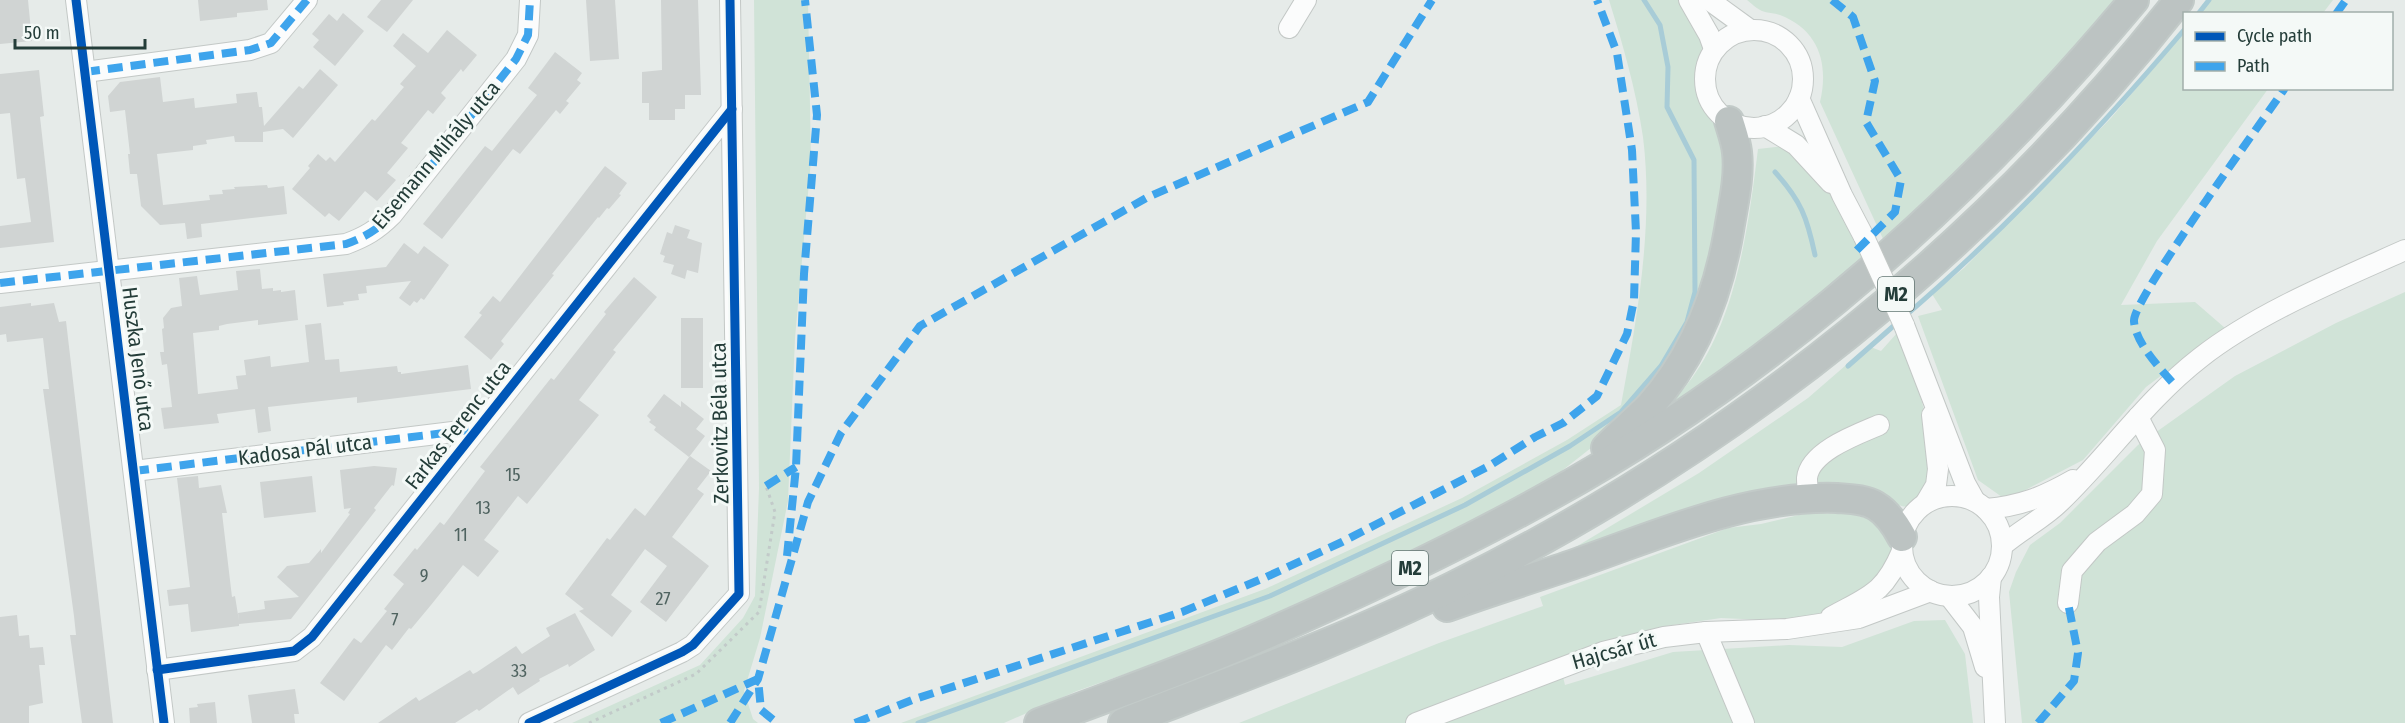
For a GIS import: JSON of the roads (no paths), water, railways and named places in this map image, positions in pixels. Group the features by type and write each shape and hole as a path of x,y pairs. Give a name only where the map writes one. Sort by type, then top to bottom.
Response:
{"highway":[{"name":"M2","path":"1039,723 1248,642 1430,558 1567,486 1661,428 1784,341 1856,284 1923,225 1998,152 2073,73 2134,0"},
{"name":"M2","path":"1123,723 1347,636 1453,587 1562,529 1682,456 1808,367 1948,249 2025,174 2097,98 2179,0"},
{"path":"1567,486 1649,406 1673,376 1701,328 1711,304 1725,251 1735,198 1737,153 1729,121"},
{"path":"1347,636 1444,609 1503,586 1728,512 1770,501 1808,497 1854,499 1876,506 1893,522 1902,544"}],"street":[{"name":"Huszka Jenő utca","path":"76,0 164,723"},
{"path":"85,72 250,50 271,43 308,0"},
{"name":"Eisemann Mihály utca","path":"0,283 346,244 376,231 392,215 516,59 528,35 530,0"},
{"name":"Zerkovitz Béla utca","path":"528,723 682,652 693,645 739,594 730,0"},
{"path":"1289,28 1306,0"},
{"path":"1689,0 1709,35 1714,49"},
{"path":"1709,0 1749,30"},
{"path":"1749,30 1774,34 1785,40 1800,61 1802,73 1799,98 1791,111 1779,121 1753,128 1729,121 1717,111 1708,97 1704,80 1707,64 1714,49 1724,39 1749,30"},
{"path":"1799,98 1904,326 1951,441 1965,483 1998,526 2002,546 1997,568 1992,577 1989,597 1995,717"},
{"name":"Farkas Ferenc utca","path":"157,670 294,651 312,638 732,109"},
{"path":"1765,126 1796,145 1842,195"},
{"path":"2002,546 2018,531 2058,504 2172,382 2200,358 2230,337 2317,290 2405,250"},
{"path":"1927,386 1938,469 1936,485 1926,502 1907,524 1902,544 1906,567 1916,581 1940,594 1973,627 1980,648 1995,717"},
{"path":"2068,603 2072,571 2097,542 2135,514 2152,494 2155,450 2138,417"},
{"path":"1808,497 1807,476 1820,457 1836,444 1879,425"},
{"name":"Kadosa Pál utca","path":"134,471 477,429"},
{"path":"1926,502 1942,496 1959,496 1981,505 2019,506 2044,496 2091,470"},
{"name":"Hajcsár út","path":"1821,622 1876,592 1892,575 1902,544"},
{"path":"1940,594 1972,591 1992,577"},
{"name":"Hajcsár út","path":"1416,723 1603,652 1664,637 1787,629 1859,618 1940,594"},
{"path":"1706,633 1744,723"}],"waterway":[{"path":"918,723 1270,596 1465,505 1570,446 1621,412 1661,366 1687,322 1695,292 1694,160 1667,107 1668,67 1660,25 1644,0"},
{"path":"2200,12 2209,0"},
{"path":"1905,316 1980,249 2015,214 2118,105 2183,31"},
{"path":"1775,172 1802,210 1815,255"},
{"path":"1848,366 1898,322"}]}
